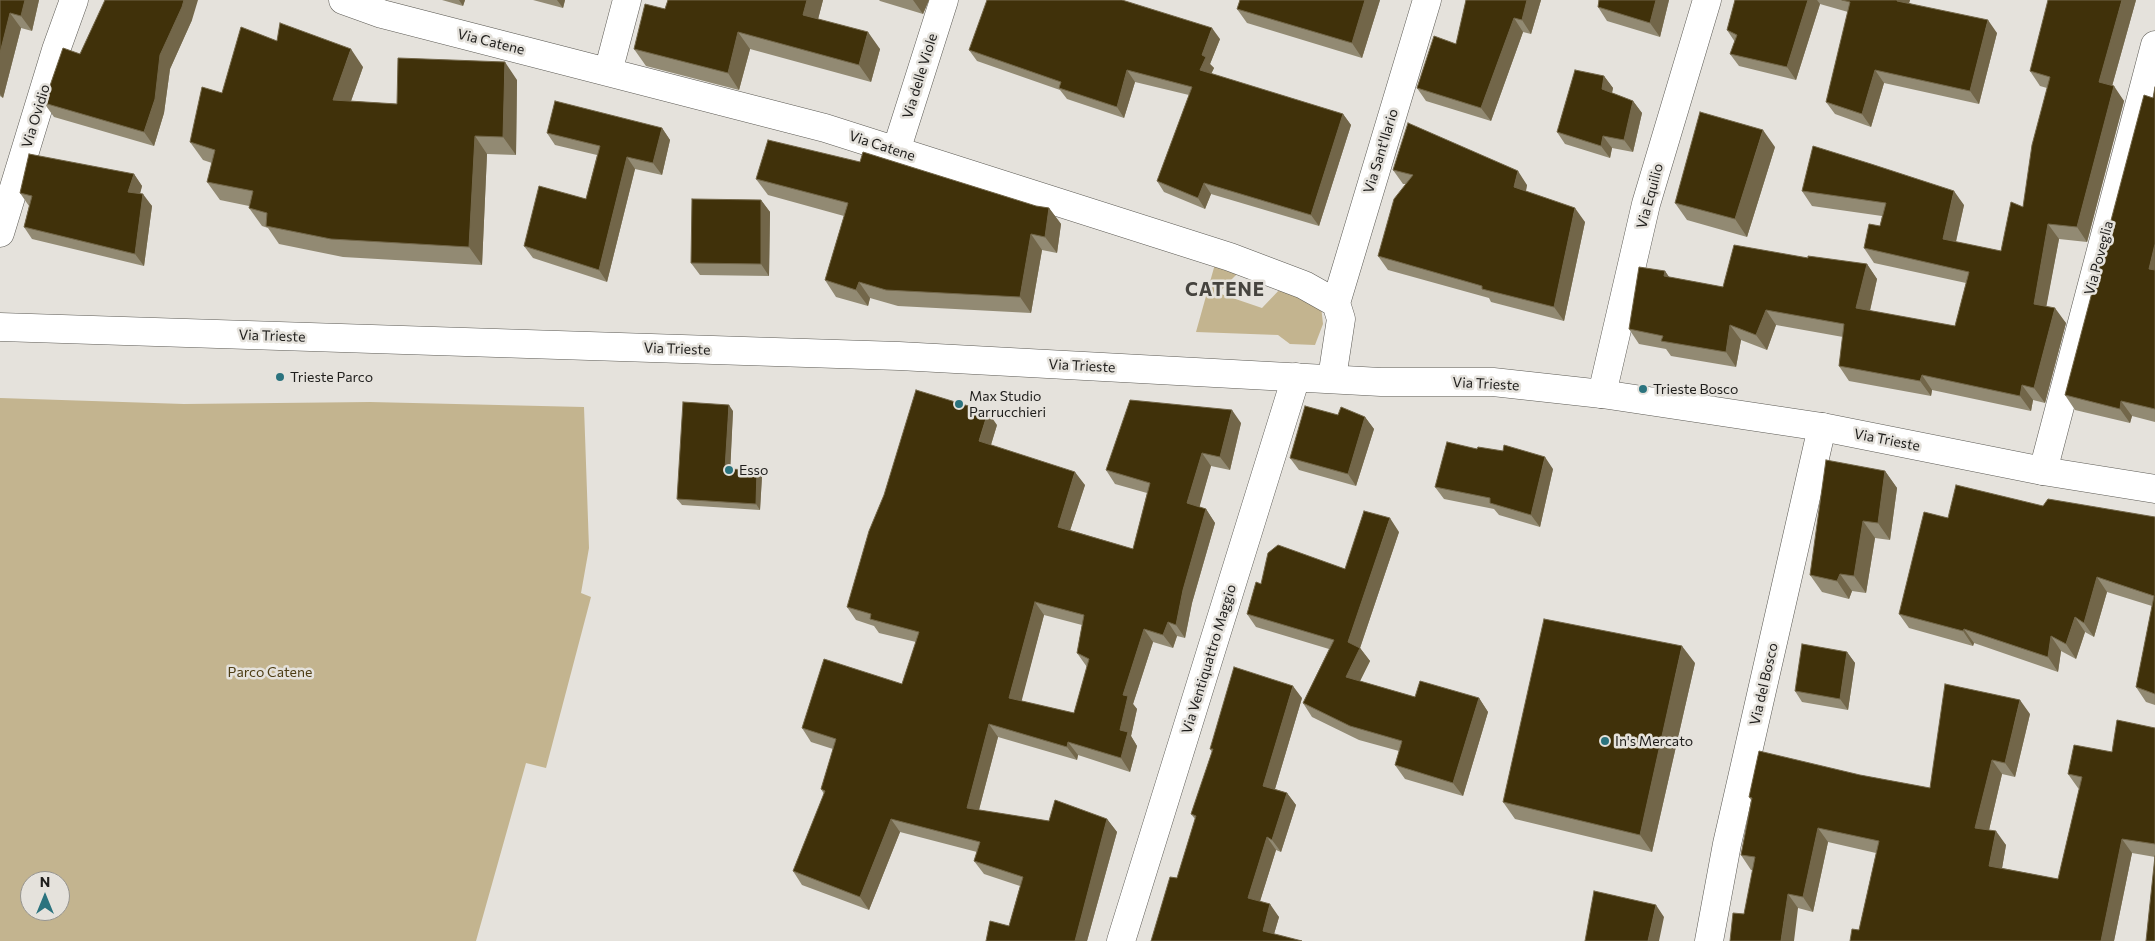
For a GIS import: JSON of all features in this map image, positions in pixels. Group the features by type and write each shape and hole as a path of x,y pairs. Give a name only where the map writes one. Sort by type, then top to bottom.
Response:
{"street":[{"name":"Via Ovidio","path":"0,234 56,50 74,0"},
{"name":"Via Catene","path":"343,0 382,14 825,128 1230,257 1304,285 1336,303"},
{"path":"608,72 627,0"},
{"name":"Via delle Viole","path":"896,151 944,0"},
{"name":"Via Sant'Ilario","path":"1336,303 1426,0"},
{"name":"Via Equilio","path":"1602,394 1646,204 1707,0"},
{"name":"Via Poveglia","path":"2043,471 2155,45"},
{"path":"1332,378 1341,319 1336,303"},
{"name":"Via Trieste","path":"0,328 899,356 1381,382 1492,382 1602,394 1822,427 2043,471 2155,489"},
{"name":"Via Ventiquattro Maggio","path":"1121,941 1296,377"},
{"name":"Via del Bosco","path":"1709,941 1727,844 1822,427"}],"green space":[{"path":"1215,264 1239,272 1218,293 1262,308 1283,286 1321,306 1323,324 1315,345 1290,344 1278,335 1196,332"},
{"name":"Parco Catene","path":"0,398 184,404 370,402 584,407 589,548 581,593 591,597 546,768 526,763 476,941 0,941"}],"building":[{"path":"0,0 25,0 21,16 10,13 0,53"},
{"path":"105,0 184,0 160,55 155,99 144,132 44,103 63,48 80,54"},
{"path":"668,0 807,0 803,15 868,32 859,65 738,32 728,73 634,49 645,4 665,9"},
{"path":"987,0 1122,0 1212,28 1202,55 1206,57 1200,70 1343,114 1311,215 1204,183 1198,198 1157,181 1192,87 1127,70 1117,107 1059,88 1061,82 969,50"},
{"path":"1240,0 1365,0 1352,43 1237,9"},
{"path":"1466,0 1527,0 1522,20 1514,18 1481,108 1417,88 1434,36 1456,44"},
{"path":"1599,0 1656,0 1650,23 1598,7"},
{"path":"1735,0 1808,0 1787,67 1730,54 1737,35 1727,30"},
{"path":"1842,0 1897,0 1988,20 1970,91 1875,70 1862,114 1826,102 1850,2"},
{"path":"2048,0 2122,0 2099,82 2114,86 2077,227 2048,224 2034,304 2055,308 2034,388 2022,385 2020,396 1922,375 1920,381 1839,366 1844,324 1766,310 1756,335 1730,325 1726,352 1661,341 1663,336 1629,329 1639,267 1665,271 1664,276 1723,287 1734,245 1808,258 1808,256 1867,264 1856,308 1955,326 1969,272 1864,248 1869,224 1880,226 1886,203 1802,191 1813,146 1954,191 1943,239 2001,251 2011,202 2023,207 2032,145 2050,77 2030,71"},
{"path":"280,23 351,49 333,100 397,104 398,58 505,62 503,137 475,136 469,247 331,239 266,226 267,213 249,208 253,191 207,182 215,150 190,142 202,87 222,93 241,27 277,41"},
{"path":"1575,70 1604,76 1602,89 1633,101 1624,140 1603,136 1601,146 1557,132"},
{"path":"2155,87 2155,244 2149,269 2155,270 2155,409 2121,401 2120,409 2065,395 2144,95 2153,98"},
{"path":"555,101 662,128 653,163 627,157 599,270 524,246 539,186 586,199 600,146 547,133"},
{"path":"1700,112 1763,130 1735,219 1675,203"},
{"path":"1408,123 1518,171 1514,187 1575,208 1554,307 1482,289 1482,286 1378,256 1394,199 1413,175 1393,170"},
{"path":"768,140 860,162 863,152 1036,206 1049,208 1045,237 1031,234 1020,297 886,290 859,282 856,290 825,280 848,203 756,179"},
{"path":"29,154 134,174 128,192 143,194 135,254 24,227 32,196 20,193"},
{"path":"692,199 761,200 761,264 691,263"},
{"path":"916,390 988,412 979,441 1075,472 1058,527 1133,549 1150,483 1106,470 1130,400 1232,410 1220,457 1202,453 1187,503 1206,509 1183,590 1176,625 1168,622 1163,635 1144,629 1123,695 1128,696 1120,730 1128,732 1121,758 1068,742 1067,747 989,724 967,808 1049,821 1055,800 1107,819 1075,941 986,941 990,921 1009,926 1023,877 974,861 980,842 891,819 860,897 793,871 825,791 821,789 836,739 802,728 824,659 902,684 919,632 870,619 871,614 847,607 869,531 884,495","holes":["1035,602 1084,615 1077,653 1089,659 1074,713 1009,698"]},
{"path":"683,402 729,405 725,469 757,470 756,504 677,499"},
{"path":"1305,406 1338,415 1341,407 1365,417 1348,474 1290,458"},
{"path":"1447,442 1477,449 1478,447 1503,451 1504,445 1545,457 1531,515 1490,503 1490,498 1435,487"},
{"path":"1826,460 1885,471 1878,523 1863,521 1854,576 1840,574 1837,581 1810,575"},
{"path":"1956,485 2043,506 2048,499 2155,517 2155,694 2136,687 2154,596 2097,577 2084,623 2075,617 2066,644 2051,636 2048,657 1964,629 1963,631 1899,614 1924,512 1948,518"},
{"path":"1364,511 1390,518 1348,642 1360,648 1346,677 1415,697 1420,681 1479,698 1453,783 1395,765 1402,741 1350,726 1303,703 1334,640 1247,614 1256,582 1261,584 1268,553 1278,545 1345,569"},
{"name":"In's Mercato","path":"1544,619 1682,646 1640,835 1503,802"},
{"path":"1802,644 1847,652 1840,699 1795,691"},
{"path":"1234,667 1293,686 1263,786 1287,793 1272,840 1267,837 1248,898 1270,904 1263,931 1302,941 1151,941 1170,877 1177,878 1196,816 1191,814 1213,749 1210,749"},
{"path":"1945,684 2020,700 2005,763 1992,760 1975,828 1996,831 1989,866 2058,879 2082,777 2068,774 2074,745 2112,752 2117,720 2155,728 2155,844 2122,839 2101,941 1850,941 1852,929 1859,930 1879,841 1818,828 1803,897 1788,894 1781,941 1730,941 1733,913 1744,914 1755,857 1741,855 1752,798 1749,797 1759,751 1860,775 1930,788"},
{"path":"2155,856 2155,941 2146,941"},
{"path":"1594,891 1656,905 1648,941 1585,941"}],"place":[{"name":"Trieste Parco","path":"280,377"},
{"name":"Trieste Bosco","path":"1643,389"},
{"name":"Max Studio Parrucchieri","path":"959,404"},
{"name":"Esso","path":"729,470"},
{"name":"In's Mercato","path":"1605,741"}],"district":[{"name":"CATENE","path":"1225,290"}]}
